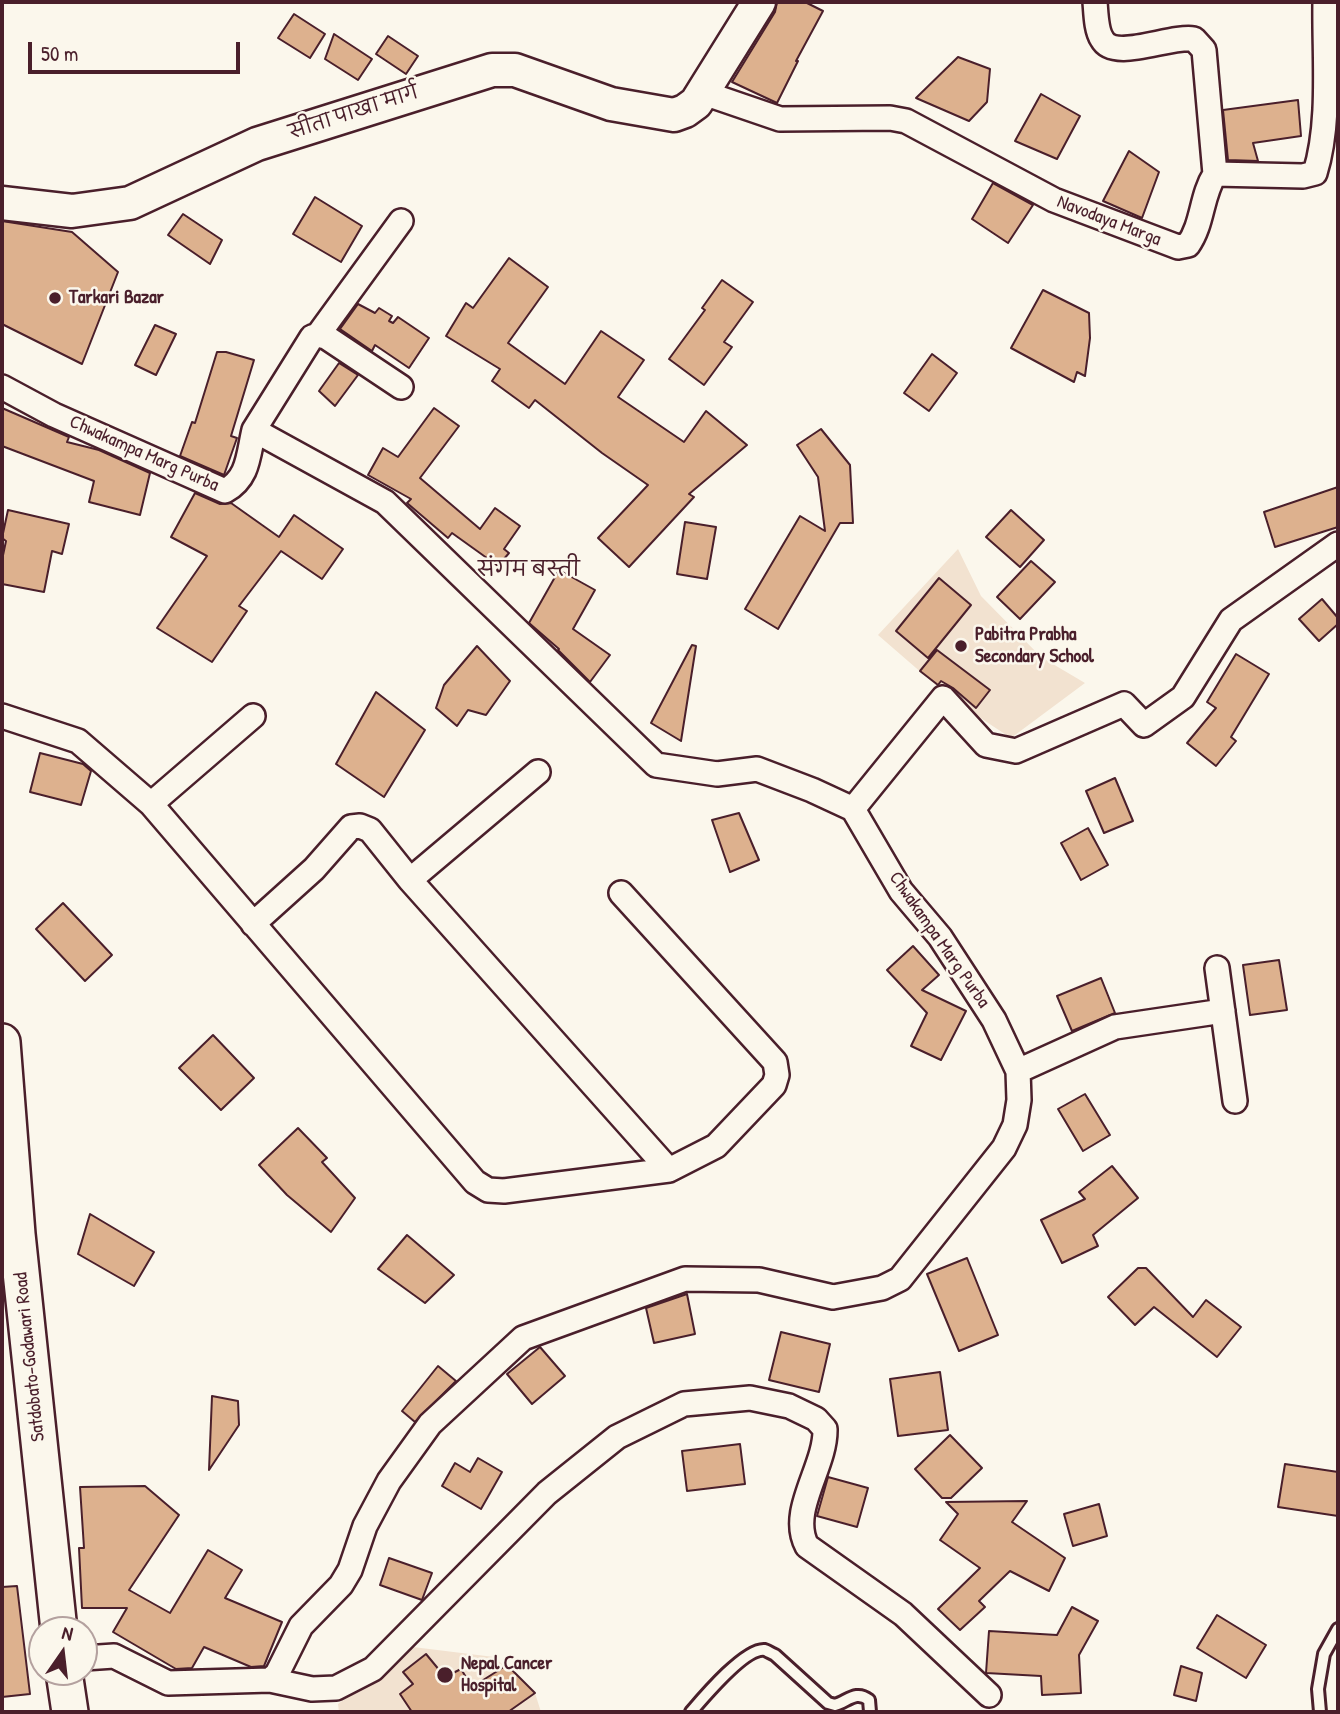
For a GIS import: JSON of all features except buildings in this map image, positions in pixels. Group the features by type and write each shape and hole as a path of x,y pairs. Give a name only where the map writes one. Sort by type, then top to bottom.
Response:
{"main road":[{"name":"Satdobato-Godawari Road","path":"2,1044 17,1234 58,1616"},
{"path":"66,1686 70,1712"}],"street":[{"path":"704,93 759,2"},
{"path":"1095,2 1100,37 1108,47 1122,50 1181,37 1194,38 1204,50 1215,174 1303,176 1315,173 1320,156 1331,37 1325,2"},
{"name":"सीता पाखा मार्ग","path":"2,203 72,211 130,203 257,144 492,70 516,70 611,104 674,115 696,103 704,93"},
{"name":"Navodaya Marga","path":"704,93 780,119 890,118 906,121 1054,200 1178,247 1188,245 1195,235 1209,184 1215,174"},
{"path":"401,221 318,335 307,342 254,430 385,502 656,765 717,774 757,769 853,808 943,698 986,745 1016,751 1124,704 1144,725 1183,697 1231,620 1338,544"},
{"path":"318,335 401,387"},
{"name":"Chwakampa Marg Purba","path":"2,387 54,415 225,491 243,477 254,430"},
{"path":"2,716 78,741 151,804 475,1182 488,1190 504,1191 669,1170 716,1146 774,1085 777,1075 775,1062 621,893"},
{"path":"151,804 253,716"},
{"path":"410,880 538,772"},
{"name":"Chwakampa Marg Purba","path":"270,1680 277,1674 301,1626 341,1585 350,1570 365,1527 389,1481 430,1424 523,1338 685,1279 760,1280 833,1297 882,1288 900,1279 1004,1148 1015,1125 1019,1100 1018,1071 994,1020 940,936 901,891 853,808"},
{"path":"253,924 314,869 351,827 370,830 410,880 669,1170"},
{"path":"1217,968 1235,1101"},
{"path":"1018,1071 1115,1027 1223,1011"},
{"path":"98,1657 114,1656 168,1683 270,1680 312,1689 336,1688 373,1669 547,1493 617,1437 684,1404 750,1398 789,1406 816,1419 825,1429 825,1444 802,1512 800,1534 807,1546 903,1614 989,1695"}],"lane":[{"path":"1320,1712 1318,1689 1324,1654 1338,1629"},
{"path":"691,1712 713,1685 754,1651 765,1650 775,1655 828,1703 835,1705 855,1695 863,1695 869,1700 870,1712"}],"shaded area":[{"name":"Pabitra Prabha Secondary School","path":"958,549 981,596 1041,657 1085,683 1011,738 953,700 878,635"},
{"name":"Nepal Cancer Hospital","path":"413,1647 494,1657 535,1693 541,1712 339,1712 338,1704"}],"place":[{"name":"Tarkari Bazar","path":"55,298"},
{"name":"Pabitra Prabha Secondary School","path":"961,646"},
{"name":"Nepal Cancer Hospital","path":"445,1675"}],"district":[{"name":"संगम बस्ती","path":"528,570"}]}
